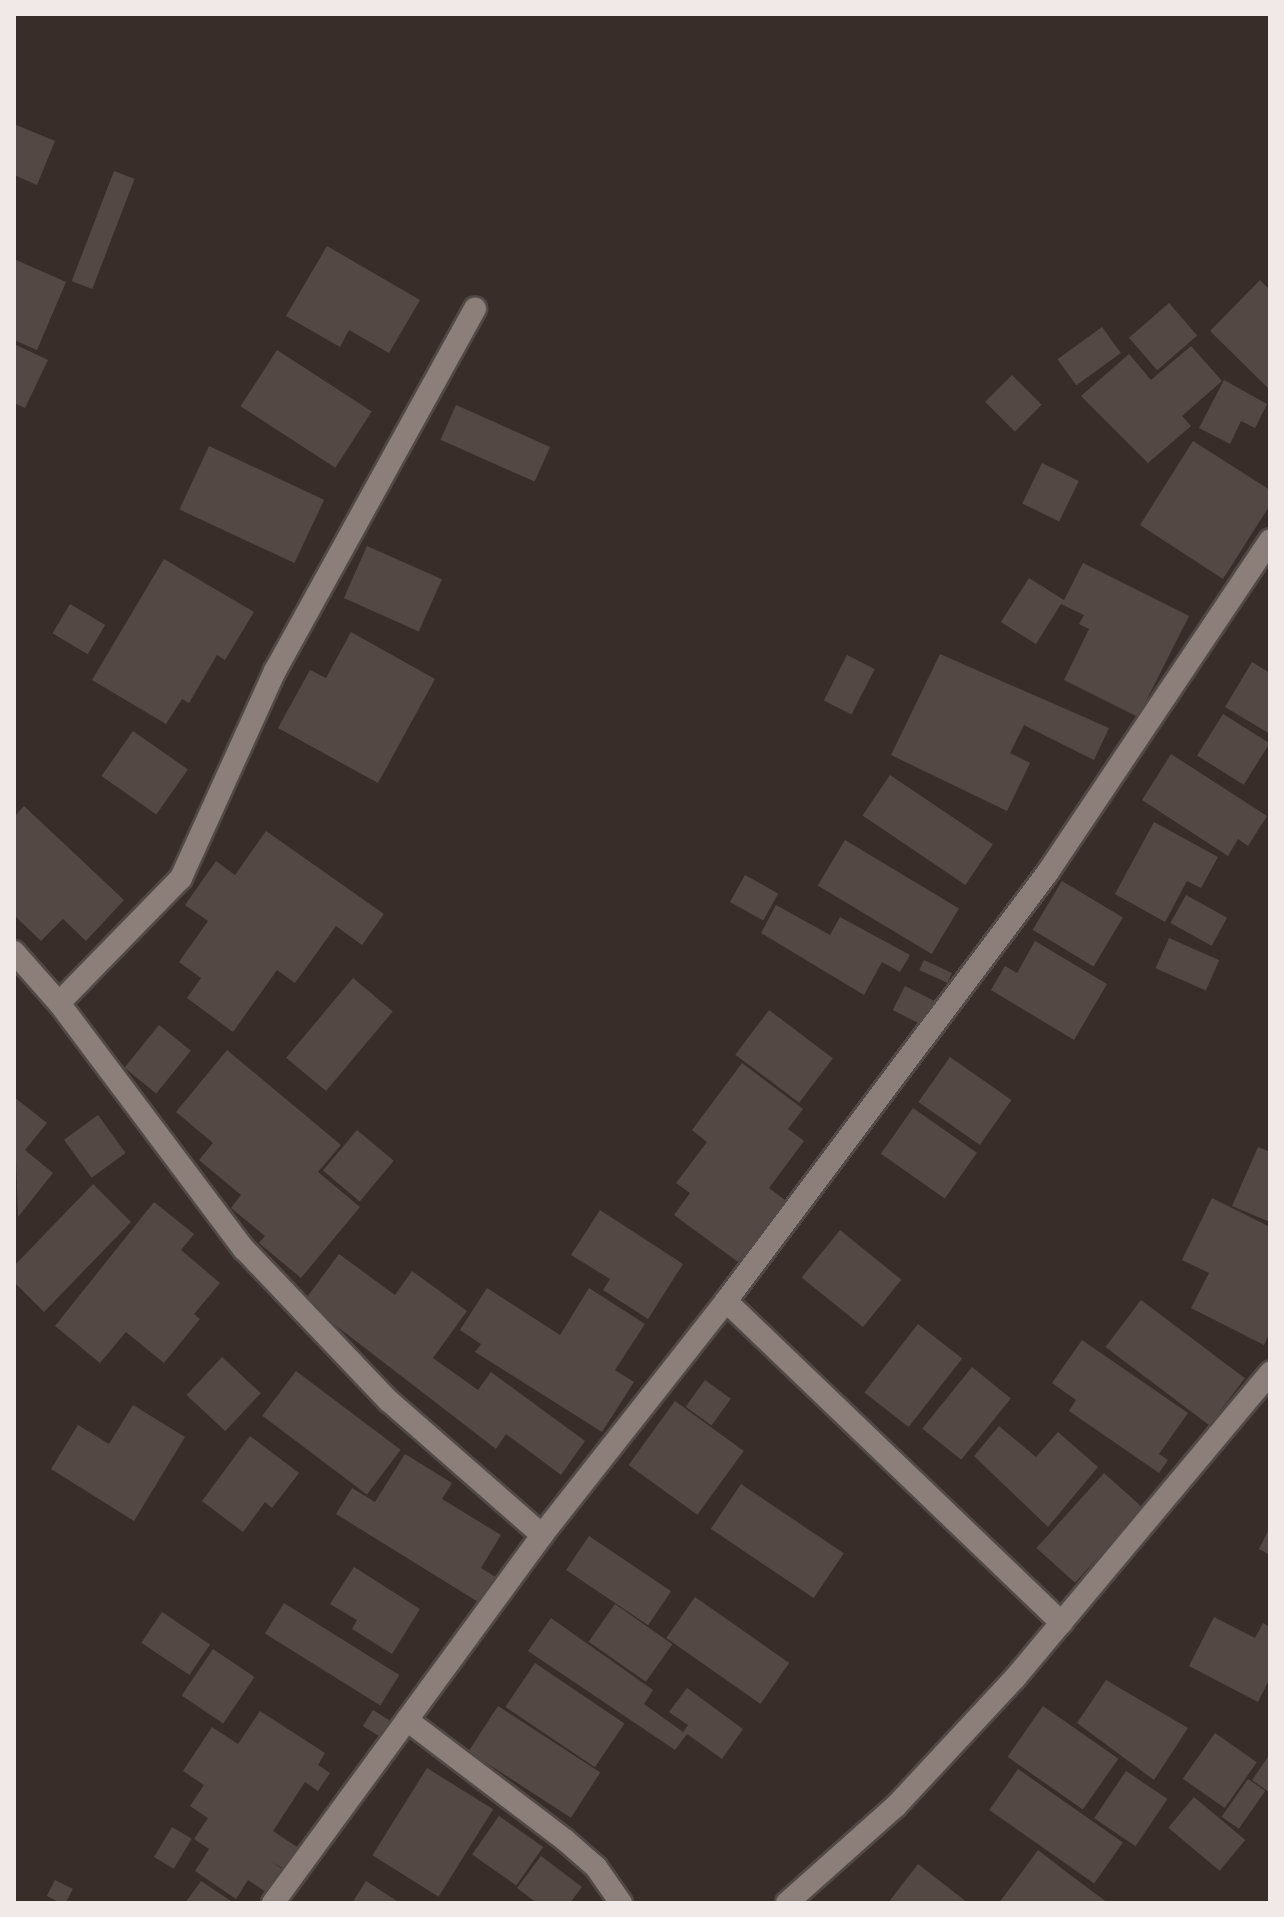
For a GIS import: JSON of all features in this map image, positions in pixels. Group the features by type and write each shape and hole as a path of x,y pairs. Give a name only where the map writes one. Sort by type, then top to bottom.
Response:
{"street":[{"path":"59,1003 181,878 275,671 475,309"},
{"path":"273,1903 542,1535 726,1301 1048,872 1270,540"},
{"path":"14,952 59,1003 244,1249 389,1401 542,1535"},
{"path":"726,1301 1062,1623"},
{"path":"787,1903 896,1806 1062,1623 1270,1373"},
{"path":"407,1720 565,1840 596,1867 621,1903"}],"building":[{"path":"14,124 55,141 37,185 14,175"},
{"path":"114,171 135,179 92,289 72,281"},
{"path":"327,246 420,300 389,353 349,330 340,347 286,316"},
{"path":"14,259 66,282 37,350 14,340"},
{"path":"1260,280 1270,290 1270,390 1210,331"},
{"path":"1169,303 1197,335 1157,370 1129,338"},
{"path":"1102,327 1121,353 1076,385 1058,359"},
{"path":"14,344 48,360 25,408 14,403"},
{"path":"1191,346 1222,381 1182,416 1191,426 1148,463 1081,396 1129,354 1151,380"},
{"path":"277,350 372,412 335,468 241,406"},
{"path":"1012,375 1042,405 1015,432 985,402"},
{"path":"1224,380 1267,404 1255,428 1241,421 1230,444 1199,428"},
{"path":"456,405 550,447 535,482 441,440"},
{"path":"1193,441 1270,490 1270,505 1223,579 1140,525"},
{"path":"209,446 324,500 295,563 179,509"},
{"path":"1042,463 1079,481 1059,521 1022,503"},
{"path":"367,546 442,579 419,631 344,598"},
{"path":"164,559 254,612 225,660 217,655 189,703 182,699 166,724 92,680"},
{"path":"1083,563 1189,616 1138,717 1064,680 1089,629 1079,624 1084,615 1061,604 1036,644 1001,622 1029,578 1064,600"},
{"path":"70,604 105,625 88,654 52,633"},
{"path":"351,632 435,679 378,783 278,728 310,670 326,678"},
{"path":"940,654 1109,728 1094,760 1024,725 1010,753 1030,763 1007,811 891,755"},
{"path":"847,655 875,669 851,715 824,700"},
{"path":"1252,662 1270,673 1270,734 1225,707"},
{"path":"1223,714 1270,743 1244,785 1197,756"},
{"path":"133,731 188,769 156,814 101,776"},
{"path":"1171,754 1267,816 1248,846 1238,839 1228,856 1142,800"},
{"path":"890,775 993,844 965,885 863,816"},
{"path":"24,806 124,900 86,941 63,919 41,941 14,915 14,817"},
{"path":"1154,822 1218,857 1201,888 1187,881 1165,922 1115,894"},
{"path":"266,831 384,914 362,945 336,926 295,983 277,970 233,1032 187,998 201,978 179,962 208,921 185,905 216,861 235,875"},
{"path":"845,840 959,909 932,954 818,885"},
{"path":"745,875 778,893 763,921 730,902"},
{"path":"1062,881 1123,918 1094,966 1033,930"},
{"path":"1186,895 1227,918 1212,946 1170,923"},
{"path":"776,905 830,935 840,917 910,955 900,972 882,962 864,995 761,933"},
{"path":"1169,938 1219,960 1206,991 1156,968"},
{"path":"1035,941 1107,984 1074,1040 991,990 1005,966 1017,973"},
{"path":"924,960 952,973 947,983 919,970"},
{"path":"353,978 393,1011 326,1091 286,1058"},
{"path":"905,986 934,1001 922,1025 893,1010"},
{"path":"769,1010 833,1058 799,1103 735,1055"},
{"path":"159,1025 191,1051 156,1094 124,1068"},
{"path":"227,1050 341,1145 318,1172 360,1207 301,1278 259,1243 265,1236 231,1208 241,1195 199,1160 213,1143 176,1112"},
{"path":"950,1057 1011,1100 980,1145 918,1102"},
{"path":"742,1063 803,1109 788,1129 804,1141 769,1188 785,1200 738,1262 674,1215 690,1193 676,1183 707,1142 692,1130"},
{"path":"14,1097 47,1123 25,1150 53,1173 18,1217"},
{"path":"913,1108 977,1153 945,1199 881,1154"},
{"path":"98,1115 126,1153 92,1178 64,1140"},
{"path":"357,1130 394,1161 360,1201 323,1171"},
{"path":"1258,1147 1270,1152 1270,1222 1232,1206"},
{"path":"93,1184 131,1222 44,1312 14,1282 14,1266"},
{"path":"1212,1198 1270,1227 1270,1332 1264,1345 1191,1308 1209,1273 1182,1260"},
{"path":"154,1202 194,1234 181,1250 220,1283 194,1314 200,1319 164,1363 126,1332 100,1363 55,1326"},
{"path":"600,1210 683,1264 648,1319 603,1290 610,1279 571,1255"},
{"path":"840,1230 901,1280 863,1327 802,1277"},
{"path":"339,1254 395,1295 412,1271 467,1311 433,1358 478,1390 491,1372 585,1441 561,1475 506,1434 496,1449 304,1301"},
{"path":"487,1288 560,1335 589,1288 645,1324 615,1370 634,1382 602,1432 475,1352 481,1344 460,1330"},
{"path":"1141,1300 1245,1378 1209,1425 1105,1347"},
{"path":"918,1324 962,1358 909,1427 864,1393"},
{"path":"1082,1340 1188,1413 1159,1454 1168,1460 1159,1473 1069,1411 1076,1400 1052,1383"},
{"path":"222,1357 261,1393 225,1431 187,1395"},
{"path":"972,1367 1011,1398 961,1460 922,1428"},
{"path":"296,1371 401,1450 367,1495 262,1416"},
{"path":"705,1380 731,1399 711,1426 686,1407"},
{"path":"675,1401 744,1451 697,1515 629,1465"},
{"path":"133,1405 185,1437 134,1521 51,1469 78,1425 109,1444"},
{"path":"999,1426 1036,1457 1058,1432 1098,1467 1048,1527 974,1456"},
{"path":"250,1436 299,1473 272,1508 265,1502 243,1532 202,1501"},
{"path":"405,1454 452,1483 442,1499 501,1535 481,1568 499,1579 483,1605 336,1514 352,1488 375,1502"},
{"path":"1104,1473 1143,1508 1075,1583 1036,1548"},
{"path":"741,1484 844,1553 814,1598 711,1529"},
{"path":"1270,1527 1270,1555 1259,1549"},
{"path":"589,1536 671,1591 648,1625 566,1570"},
{"path":"354,1567 420,1609 392,1654 352,1629 357,1620 330,1604"},
{"path":"695,1597 789,1663 761,1704 666,1638"},
{"path":"284,1603 399,1675 380,1706 265,1634"},
{"path":"615,1604 672,1644 646,1682 589,1642"},
{"path":"162,1612 210,1644 189,1675 141,1643"},
{"path":"1214,1617 1255,1638 1263,1623 1270,1627 1270,1678 1258,1702 1189,1666"},
{"path":"551,1618 653,1690 644,1704 683,1732 688,1725 669,1712 687,1688 743,1729 722,1759 687,1734 675,1750 528,1651"},
{"path":"213,1649 254,1677 223,1723 182,1695"},
{"path":"535,1663 625,1723 595,1767 505,1707"},
{"path":"1106,1680 1188,1728 1154,1780 1077,1723"},
{"path":"498,1706 600,1772 571,1818 469,1751"},
{"path":"1043,1706 1118,1759 1083,1810 1007,1757"},
{"path":"373,1710 392,1722 382,1738 363,1726"},
{"path":"260,1711 325,1753 318,1765 330,1773 318,1791 305,1782 273,1831 300,1849 286,1870 272,1862 287,1872 272,1896 248,1880 236,1899 195,1871 209,1849 194,1839 208,1818 190,1806 204,1785 183,1771 212,1727 238,1744"},
{"path":"1215,1733 1257,1762 1225,1808 1183,1779"},
{"path":"1270,1754 1270,1793 1252,1780"},
{"path":"427,1768 493,1809 439,1897 372,1855"},
{"path":"1018,1769 1123,1842 1094,1883 989,1810"},
{"path":"1126,1771 1167,1799 1136,1846 1094,1818"},
{"path":"1248,1779 1265,1791 1239,1829 1222,1817"},
{"path":"1194,1797 1245,1840 1220,1871 1168,1828"},
{"path":"499,1816 543,1847 516,1885 472,1855"},
{"path":"172,1827 192,1839 174,1869 154,1857"},
{"path":"1038,1850 1069,1874 1108,1903 999,1903"},
{"path":"541,1856 582,1887 570,1903 537,1903 517,1888"},
{"path":"918,1864 968,1903 888,1903"},
{"path":"55,1880 73,1889 66,1903 47,1896"},
{"path":"201,1881 234,1903 185,1903"},
{"path":"366,1881 400,1903 352,1903"}]}
